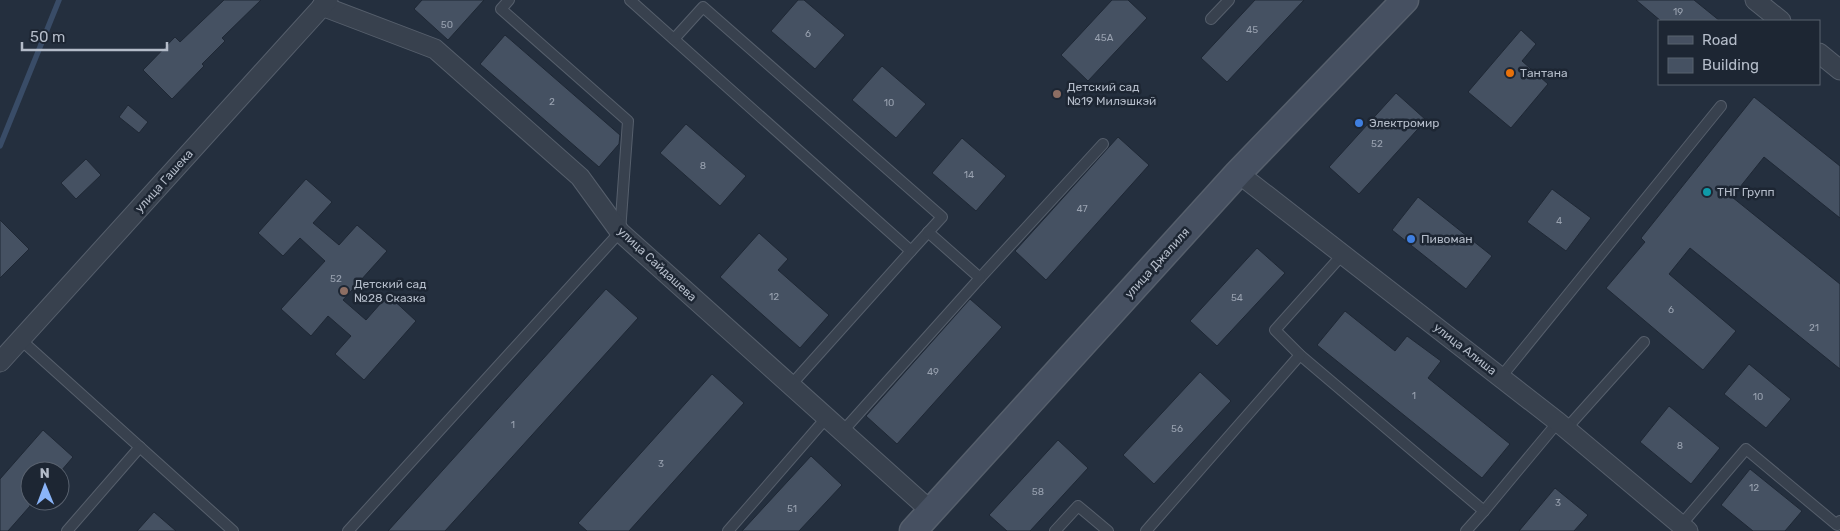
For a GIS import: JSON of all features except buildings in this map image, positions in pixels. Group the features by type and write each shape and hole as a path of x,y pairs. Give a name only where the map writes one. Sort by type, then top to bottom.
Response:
{"main road":[{"name":"улица Джалиля","path":"913,531 1238,174 1399,2"}],"street":[{"path":"1755,0 1779,20"},
{"name":"улица Сайдашева","path":"325,3 435,49 580,176 620,232 932,512"},
{"name":"улица Гашека","path":"0,362 325,3"},
{"path":"1820,54 1840,70"},
{"name":"улица Алиша","path":"1238,174 1562,425 1685,528"}],"lane":[{"path":"348,531 620,232 628,121 501,9 509,0"},
{"path":"630,0 911,251"},
{"path":"1211,19 1229,0"},
{"path":"674,39 703,7 942,218 791,385"},
{"path":"1501,377 1721,106"},
{"path":"843,431 1103,144"},
{"path":"928,232 980,278"},
{"path":"1343,254 1275,330 1300,355 1484,511"},
{"path":"21,340 233,531"},
{"path":"1466,531 1562,425 1644,342"},
{"path":"1146,531 1300,355"},
{"path":"728,531 827,417"},
{"path":"67,531 140,447"},
{"path":"1685,528 1746,449 1837,525 1840,521"},
{"path":"1055,531 1078,506 1108,531"}],"waterway":[{"path":"0,146 59,0"}],"place":[{"name":"Тантана","path":"1510,73"},
{"name":"Детский сад №19 Милэшкэй","path":"1057,94"},
{"name":"Электромир","path":"1359,123"},
{"name":"ТНГ Групп","path":"1707,192"},
{"name":"Пивоман","path":"1411,239"},
{"name":"Детский сад №28 Сказка","path":"344,291"}]}
